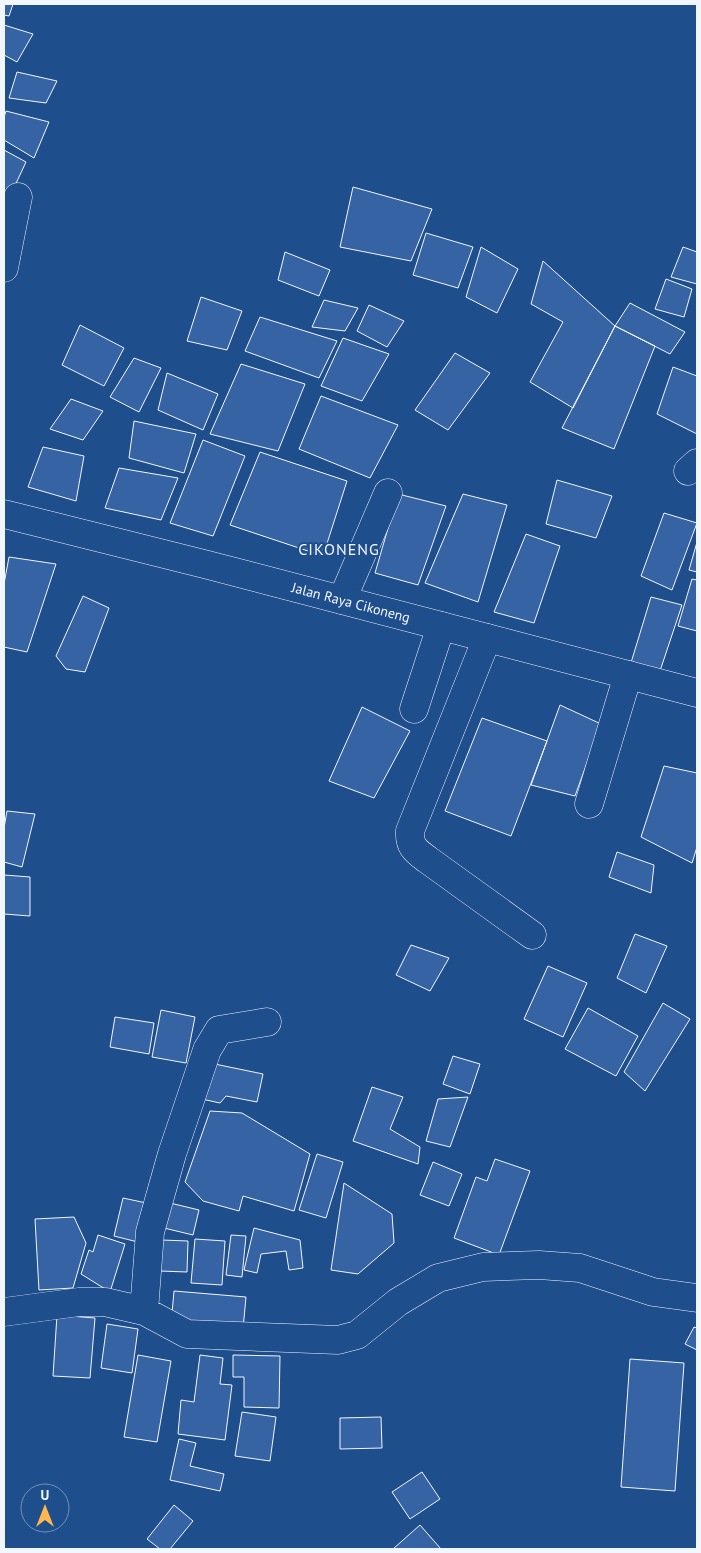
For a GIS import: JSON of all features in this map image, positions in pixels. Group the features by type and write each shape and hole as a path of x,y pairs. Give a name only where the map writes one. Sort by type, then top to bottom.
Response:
{"main road":[{"path":"4,268 18,197"},
{"path":"342,600 388,493"},
{"name":"Jalan Raya Cikoneng","path":"5,519 342,600 697,693"},
{"path":"414,709 441,626"},
{"path":"486,638 410,831 409,842 412,848 532,935"},
{"path":"589,804 628,675"},
{"path":"144,1311 150,1232 172,1154 207,1050 219,1030 267,1022"},
{"path":"4,1312 79,1302 105,1302 144,1311 187,1334 253,1335 338,1340 357,1335 398,1302 438,1278 483,1267 539,1264 580,1268 654,1292 697,1298"}],"building":[{"path":"4,4 13,4 9,16 4,15"},
{"path":"4,25 33,34 17,62 4,55"},
{"path":"17,72 57,81 46,103 9,98"},
{"path":"6,111 49,122 34,158 4,140 4,117"},
{"path":"4,150 26,162 11,194 4,191"},
{"path":"353,187 432,209 411,261 340,247"},
{"path":"426,233 473,247 458,288 413,275"},
{"path":"481,247 518,269 497,313 466,297"},
{"path":"683,247 697,252 697,284 671,277"},
{"path":"285,252 330,270 319,296 278,280"},
{"path":"543,261 615,326 573,408 530,382 563,322 531,304"},
{"path":"666,279 692,289 684,317 655,309"},
{"path":"201,297 242,311 227,350 187,341"},
{"path":"324,300 358,308 345,331 312,327"},
{"path":"630,303 685,332 670,354 615,326"},
{"path":"369,305 404,321 387,347 357,331"},
{"path":"260,317 337,341 319,378 245,351"},
{"path":"80,325 124,348 104,386 62,365"},
{"path":"615,326 655,346 614,449 562,428"},
{"path":"343,338 389,354 362,401 321,386"},
{"path":"455,353 490,373 448,430 415,410"},
{"path":"134,358 161,368 139,412 110,397"},
{"path":"241,364 305,384 278,451 210,434"},
{"path":"673,367 697,376 697,434 657,414"},
{"path":"167,373 218,394 203,430 158,410"},
{"path":"321,396 398,425 370,478 299,449"},
{"path":"71,399 103,411 83,440 50,429"},
{"path":"134,421 196,434 184,473 129,458"},
{"path":"203,440 245,456 213,536 170,523"},
{"path":"43,447 84,456 76,501 28,487"},
{"path":"260,452 347,481 323,556 230,525"},
{"path":"119,468 178,478 161,520 105,508"},
{"path":"557,480 612,496 596,538 546,524"},
{"path":"398,494 446,506 418,585 375,573"},
{"path":"463,494 507,505 478,602 425,583"},
{"path":"664,513 697,523 672,590 641,576"},
{"path":"526,534 560,546 534,623 494,612"},
{"path":"697,542 697,572 689,570"},
{"path":"9,557 56,564 27,652 4,647 4,584"},
{"path":"692,579 697,580 697,631 678,626"},
{"path":"83,596 109,608 85,672 66,669 56,656"},
{"path":"651,597 682,605 659,674 630,666"},
{"path":"560,705 601,724 575,796 531,785"},
{"path":"362,707 410,731 374,798 329,781"},
{"path":"482,718 547,741 511,836 445,811"},
{"path":"664,766 697,773 697,847 692,863 641,837"},
{"path":"7,811 35,814 22,867 4,862 4,828"},
{"path":"617,852 654,865 651,893 609,877"},
{"path":"4,875 30,877 30,916 4,914"},
{"path":"635,934 667,946 646,993 617,978"},
{"path":"411,945 449,958 430,991 396,975"},
{"path":"548,966 587,983 563,1037 524,1019"},
{"path":"663,1003 690,1019 645,1091 624,1072"},
{"path":"588,1008 638,1036 616,1076 565,1049"},
{"path":"161,1010 195,1017 186,1063 152,1057"},
{"path":"115,1017 154,1023 149,1054 110,1047"},
{"path":"453,1056 480,1064 470,1094 443,1084"},
{"path":"205,1062 263,1074 257,1102 226,1096 220,1103 197,1098"},
{"path":"372,1087 403,1097 390,1129 420,1147 418,1164 353,1141"},
{"path":"468,1097 450,1147 426,1141 438,1099"},
{"path":"210,1111 242,1113 310,1154 294,1211 243,1196 239,1211 203,1201 185,1182"},
{"path":"317,1154 343,1162 326,1218 299,1210"},
{"path":"495,1159 530,1171 499,1255 454,1238 476,1177 487,1181"},
{"path":"433,1162 462,1174 449,1206 420,1195"},
{"path":"344,1183 392,1214 394,1243 358,1274 331,1270"},
{"path":"123,1198 151,1204 142,1243 114,1236"},
{"path":"170,1203 199,1210 193,1235 164,1228"},
{"path":"74,1217 86,1243 73,1288 39,1290 35,1219"},
{"path":"254,1228 300,1240 303,1268 289,1270 286,1251 261,1254 257,1273 244,1270"},
{"path":"98,1235 125,1244 110,1292 81,1274 89,1250 93,1252"},
{"path":"231,1235 246,1236 242,1277 226,1275"},
{"path":"195,1239 225,1241 222,1285 191,1283"},
{"path":"162,1240 188,1241 187,1272 160,1271"},
{"path":"174,1291 246,1297 243,1329 171,1324"},
{"path":"57,1315 95,1318 90,1378 53,1376"},
{"path":"107,1324 138,1329 132,1373 101,1368"},
{"path":"694,1327 697,1328 697,1350 685,1344"},
{"path":"138,1355 171,1361 157,1442 124,1437"},
{"path":"200,1355 223,1358 220,1384 232,1385 225,1440 178,1434 181,1400 194,1402"},
{"path":"233,1355 280,1356 279,1408 244,1407 244,1377 233,1377"},
{"path":"630,1359 684,1363 675,1491 621,1487"},
{"path":"242,1412 276,1417 270,1461 235,1456"},
{"path":"381,1417 382,1448 340,1449 340,1418"},
{"path":"179,1439 196,1443 190,1466 224,1474 220,1491 170,1480"},
{"path":"422,1472 440,1499 410,1519 392,1492"},
{"path":"174,1505 193,1521 170,1549 160,1549 147,1539"},
{"path":"420,1525 441,1549 393,1549"}],"district":[{"name":"CIKONENG","path":"339,549"}]}
